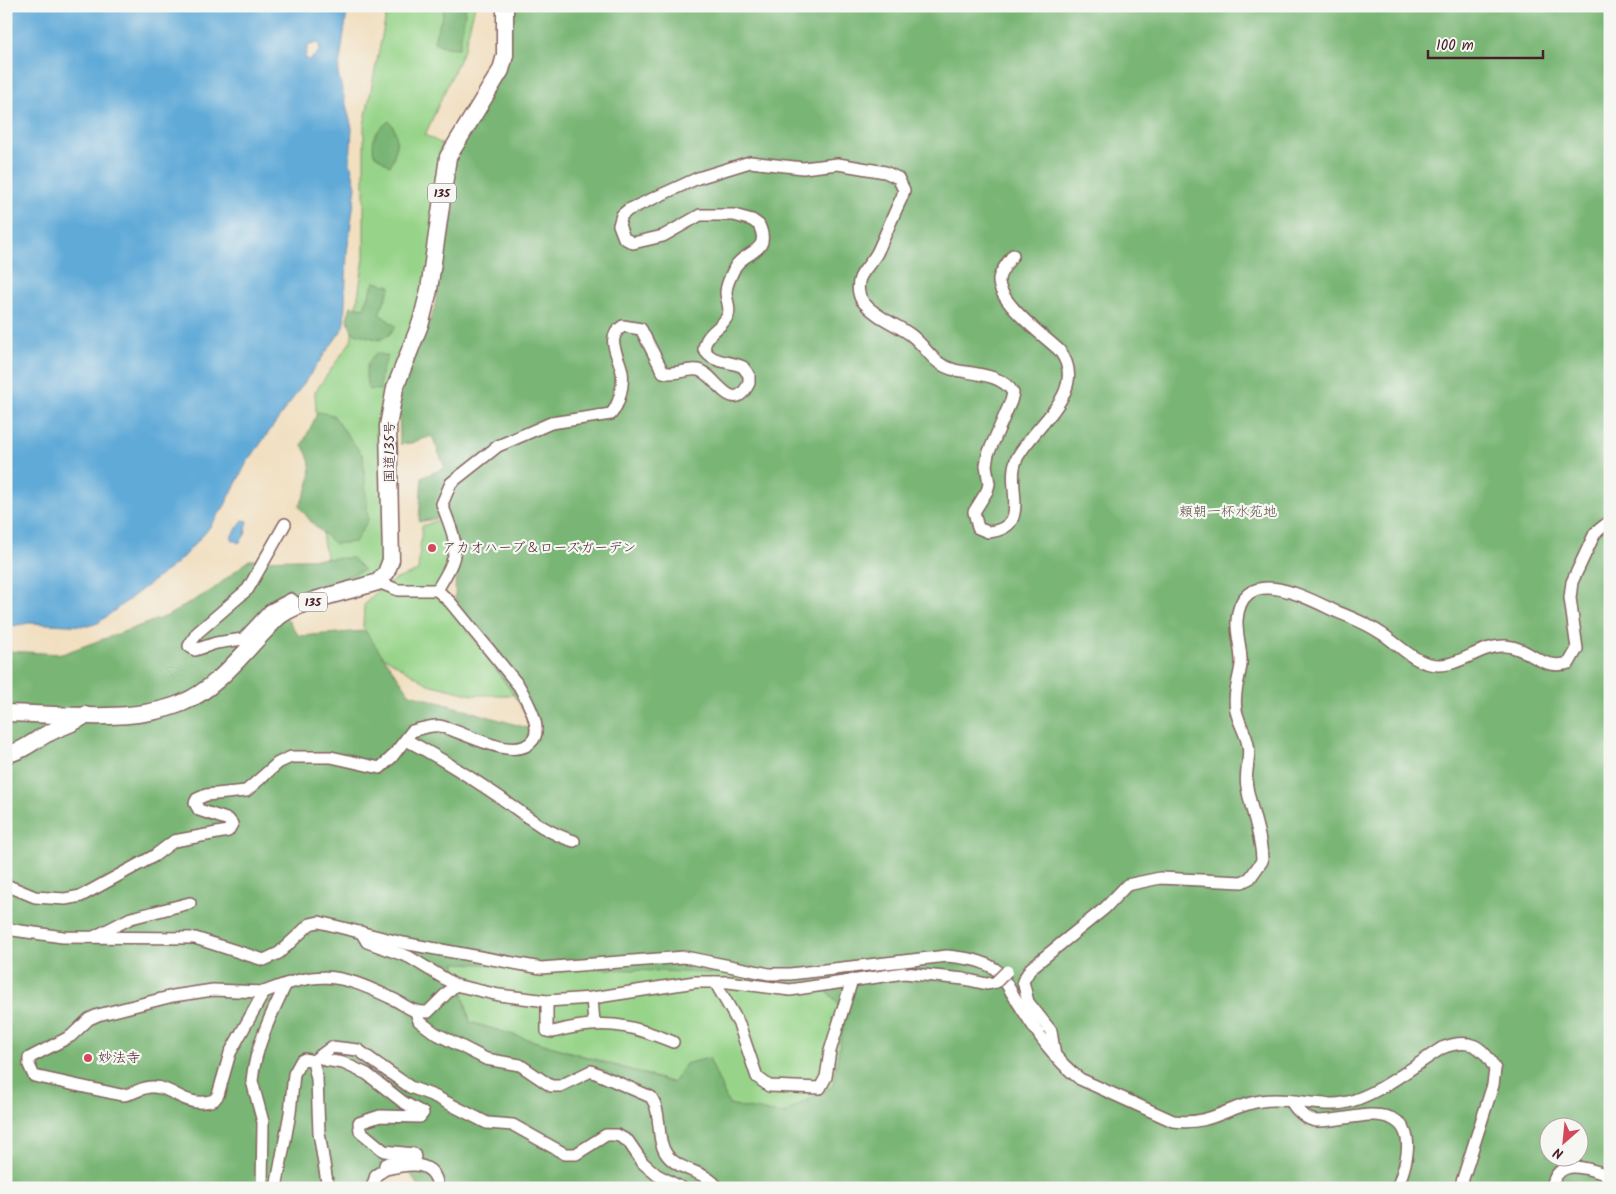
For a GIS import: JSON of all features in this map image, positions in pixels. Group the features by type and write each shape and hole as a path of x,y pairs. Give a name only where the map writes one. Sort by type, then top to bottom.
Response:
{"highway":[{"name":"国道135号","path":"378,582 386,573 391,560 388,426 395,388 421,322 429,290 448,157 501,70 505,55 505,6"},
{"name":"135","path":"6,713 120,717 163,710 184,702 204,690 233,664 281,615 299,607 378,582"},
{"path":"6,754 19,752 49,732 78,721 85,715"}],"street":[{"path":"436,590 453,562 456,539 442,504 451,483 498,446 551,423 611,414 618,404 622,381 622,373 612,343 617,330 624,326 641,329 663,372 671,375 695,370 701,371 726,395 734,396 740,394 750,383 749,375 743,367 717,360 707,354 704,349 710,333 727,317 729,311 726,289 736,266 759,248 762,243 763,237 759,225 752,220 734,215 700,215 663,236 634,243 624,238 619,225 622,215 628,210 698,178 750,162 812,168 838,164 885,172 898,178 904,190 902,197 877,253 860,278 859,295 864,303 888,323 912,336 935,362 956,370 975,372 1005,383 1011,389 1013,393 1011,401 988,454 986,465 989,484 974,512 978,528 988,532 1006,527 1014,518 1016,505 1012,482 1015,463 1023,448 1062,399 1070,371 1066,359 1059,350 1004,298 999,282 1001,274 1013,255"},
{"path":"1055,1056 1051,1031 1028,1002 1022,981 1031,968 1105,908 1127,885 1148,878 1242,882 1250,878 1262,860 1246,784 1250,757 1248,745 1236,711 1234,696 1241,664 1237,620 1240,606 1247,596 1267,588 1288,589 1377,630 1418,660 1436,666 1455,662 1495,647 1506,646 1517,648 1549,665 1560,666 1569,663 1577,649 1570,598 1572,582 1595,533 1610,521"},
{"path":"285,524 248,589 197,633 189,646 199,650 216,643 243,638 270,610 291,599 299,607"},
{"path":"6,885 42,898 65,899 81,896 154,856 174,841 228,831 232,824 229,820 199,810 196,803 201,797 246,791 278,763 291,757 331,757 380,768 412,731 437,726 513,749 522,749 534,738 536,730 534,720 519,686 450,602 436,590 398,590 378,582"},
{"path":"406,740 441,758 557,836 574,841"},
{"path":"93,938 131,918 190,903"},
{"path":"6,929 44,936 195,938 253,959 264,960 279,953 310,924 319,922 404,943 540,968 686,957 769,974 790,974 947,956 967,958 983,962 997,970 1045,1044 1080,1079 1173,1121 1203,1122 1262,1100 1332,1104 1358,1100 1442,1048 1455,1043 1470,1043 1482,1050 1495,1069 1493,1085 1460,1188"},
{"path":"361,932 367,942 409,957 455,985 499,996 547,1001 592,998 694,982 728,982 790,990 904,973 964,979 987,984 996,982 1007,971"},
{"path":"264,992 230,1053 218,1095 208,1102 184,1100 164,1090 150,1087 127,1096 121,1095 34,1076 29,1065 30,1058 44,1048 71,1036 89,1019 173,996 213,990 264,992 300,979 332,976 391,997 416,1012 428,1012 455,985"},
{"path":"714,982 739,1024 757,1078 769,1086 820,1088 826,1077 830,1051 852,980"},
{"path":"262,1188 264,1132 252,1074 260,1046 286,984"},
{"path":"592,998 594,1023"},
{"path":"547,1001 547,1031 553,1032 594,1023 647,1032 673,1042"},
{"path":"416,1012 419,1021 435,1033 486,1059 520,1065 551,1086 560,1086 591,1071 650,1097 656,1104 666,1154 682,1167 710,1179 718,1188"},
{"path":"316,1058 332,1046 358,1050 410,1087 434,1096 487,1123 513,1125 566,1154 576,1154 606,1135 617,1135 628,1141 643,1163 657,1175 682,1188"},
{"path":"316,1058 319,1133 328,1188"},
{"path":"276,1188 290,1113 294,1074 301,1061 316,1058 343,1063 367,1074 403,1102 423,1113 420,1117 380,1116 359,1123 360,1131 384,1151 414,1154 415,1157 399,1158 385,1165 382,1171 380,1188"},
{"path":"1291,1101 1296,1111 1316,1121 1370,1115 1385,1116 1395,1120 1403,1128 1408,1138 1408,1150 1397,1188"},
{"path":"372,1188 376,1175 382,1171 418,1164 423,1165 434,1174 438,1188"},
{"path":"1552,1188 1554,1179 1562,1170 1570,1167 1583,1167 1610,1176"}],"green space":[{"path":"388,6 475,6 464,49 425,135 442,144 439,157 431,272 388,426 385,538 380,588 394,580 418,571 422,526 445,518 454,536 442,595 514,695 473,695 428,684 378,653 363,627 364,605 379,589 334,592 323,541 315,392 351,341 364,258 364,125"},
{"path":"445,6 466,6 459,48 446,47 434,42"},
{"name":"頼朝一杯水苑地","path":"512,6 1610,6 1610,1188 419,1188 408,1169 400,1168 381,1177 381,1188 6,1188 6,651 62,654 167,616 212,590 249,560 352,558 364,570 277,604 299,636 365,631 410,694 538,731 455,608 456,540 444,517 419,522 422,477 445,468 432,436 411,443 400,444 399,394 435,307 454,144 503,71","holes":["455,963 734,974 827,991 845,1012 833,1086 783,1114 729,1105 709,1058 685,1064 673,1083 470,1022"]},
{"path":"389,121 393,126 396,137 394,155 390,166 374,154 373,148 376,135"},
{"path":"374,282 391,286 379,314 396,326 389,335 379,340 352,332 347,318 351,306 364,308"},
{"path":"376,353 388,356 381,373 380,390 368,389 366,378 367,365"},
{"path":"318,412 333,415 363,456 368,520 355,542 335,544 312,523 299,506 310,476 309,460 302,445"},
{"path":"455,962 734,974 827,991 846,1012 833,1086 783,1114 751,1110 729,1105 685,1064 674,1083 470,1022"}],"water":[{"path":"6,6 348,6 338,74 352,128 350,162 356,187 347,252 344,327 246,464 224,507 206,532 178,562 98,623 88,626 29,623 6,627","holes":["316,43 319,44 320,50 310,60 305,58 308,46"]},
{"path":"243,520 248,521 245,535 239,543 231,539"}],"place":[{"name":"アカオハーブ＆ローズガーデン","path":"432,548"},
{"name":"妙法寺","path":"88,1058"}]}
